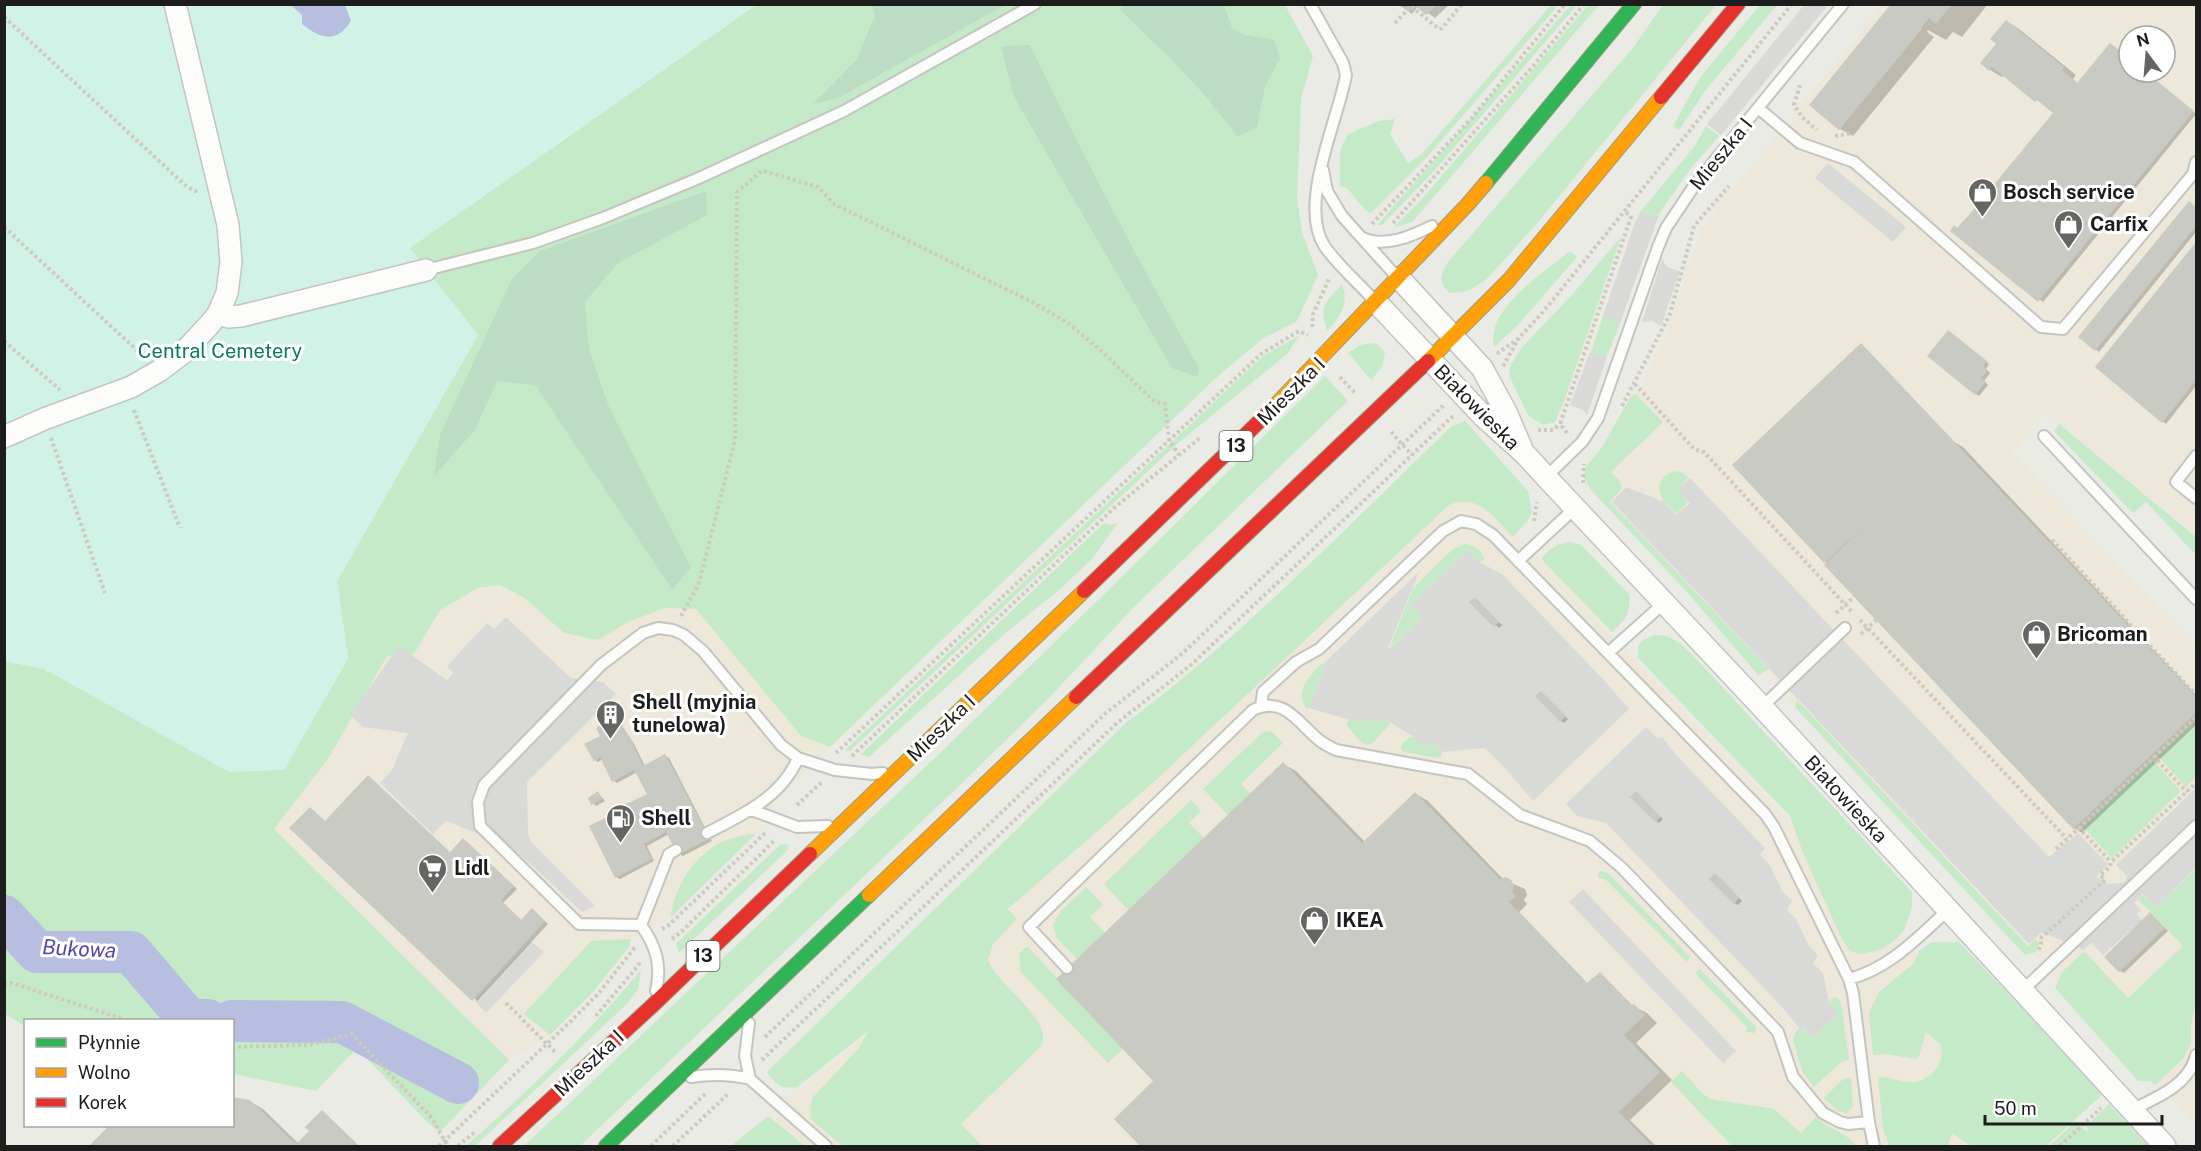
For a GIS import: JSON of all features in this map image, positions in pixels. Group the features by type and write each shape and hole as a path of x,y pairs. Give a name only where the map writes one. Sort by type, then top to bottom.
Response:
{"main road":[{"name":"Mieszka I","path":"500,1146 652,1006 1238,444 1376,303 1467,204 1634,4"},
{"path":"606,1146 1454,336 1509,280 1556,227 1738,4"}],"street":[{"path":"4,437 44,419 126,390 159,371 183,353 218,314 228,293 231,262 228,225 175,4"},
{"path":"218,314 229,317 249,315 426,270"},
{"path":"1399,278 1454,336"},
{"path":"1376,303 1430,360"},
{"name":"Białowieska","path":"1454,336 1482,368 1490,381 1541,485 1575,508 1762,707 2165,1146"},
{"name":"Białowieska","path":"1430,360 1483,416 1524,453"}],"lane":[{"path":"426,270 533,243 603,218 772,145 844,111 1035,4"},
{"path":"1310,4 1342,63 1346,75 1317,183 1316,213 1320,236 1326,248 1376,303"},
{"name":"Mieszka I","path":"1541,485 1582,442 1601,409 1666,228 1694,186 1843,4"},
{"path":"1758,108 1800,143 1854,162 2041,327 2063,328 2193,174 2196,162"},
{"path":"1323,161 1325,183 1342,216 1399,278"},
{"name":"Mieszka I","path":"1362,237 1376,242 1406,237 1437,223 1467,204"},
{"path":"2044,436 2196,599"},
{"path":"2196,456 2176,482 2196,498"},
{"path":"1518,561 1575,508"},
{"path":"1261,706 1263,692 1296,662 1319,650 1443,531 1461,521 1481,526 1493,535 1765,814 1774,826 1849,980 1855,1004 1874,1146"},
{"path":"1608,653 1664,603"},
{"path":"1762,707 1845,627"},
{"path":"641,925 579,924 480,826 478,802 484,785 601,665 643,633 658,628 673,630 684,635 703,651 781,745 798,758 835,770 872,774 884,773 905,763"},
{"path":"1067,968 1029,927 1253,711 1261,706 1277,706 1297,718 1320,742 1336,750 1468,774 1520,815 1590,841 1622,868 1778,1032 1793,1077 1823,1113 1840,1122 1857,1124 1869,1122"},
{"path":"707,833 752,810 784,783 798,758"},
{"path":"752,810 797,827 815,828 845,821"},
{"path":"2023,990 2196,826"},
{"path":"641,925 669,854 676,850"},
{"path":"1849,980 1865,975 1889,962 1948,910"},
{"path":"641,925 656,949 658,960 657,989 652,1006"},
{"path":"747,1076 747,1029 757,1003"},
{"path":"2131,1110 2166,1094 2193,1068 2196,1055"},
{"path":"674,1082 700,1076 747,1076 826,1146"}],"path":[{"path":"1395,24 1411,6 1436,28 1442,28 1462,4"},
{"path":"1370,227 1471,119 1566,4"},
{"path":"1390,226 1533,66 1584,4"},
{"path":"1494,357 1519,338 1543,312 1792,4"},
{"path":"4,17 186,186 208,195 220,194"},
{"path":"1803,78 1794,105 1802,117 1822,135"},
{"path":"1830,136 1853,133"},
{"path":"673,630 699,583 735,440 737,192 764,171 772,145"},
{"path":"764,171 818,187 834,204 1030,301 1068,323 1155,402 1165,404 1169,440 1179,455"},
{"path":"1617,413 1635,384 1670,314 1694,226 1729,186"},
{"path":"1584,489 1582,480 1584,462 1594,452 1570,436 1560,424 1631,217 1625,211"},
{"path":"4,227 159,371"},
{"path":"1306,344 1312,336 1313,314 1318,300 1328,284"},
{"path":"822,767 1261,354 1299,331 1312,336"},
{"path":"1499,372 1519,338"},
{"path":"4,340 80,407"},
{"path":"1635,384 1694,449 1704,452 2067,839"},
{"path":"126,390 180,528"},
{"path":"746,1056 1106,713 1183,653 1449,400"},
{"path":"673,1146 1117,723 1192,664 1459,411"},
{"path":"44,419 105,593"},
{"path":"797,805 1114,508 1207,432"},
{"path":"1403,445 1412,455"},
{"path":"1533,524 1541,485"},
{"path":"2052,540 2196,694"},
{"path":"1834,615 1854,597"},
{"path":"2056,849 2196,717"},
{"path":"2154,757 2187,792"},
{"path":"2034,956 2040,949 2040,939 2105,880 2100,875 2110,867 2111,862 2196,783"},
{"path":"2079,828 2111,862"},
{"path":"669,925 764,835"},
{"path":"672,939 776,839"},
{"path":"439,1146 599,993 638,943"},
{"path":"4,984 12,983 123,1019"},
{"path":"506,1003 557,1054"},
{"path":"234,1047 309,1045 352,1034 431,1117 448,1146"},
{"path":"651,1146 726,1075"},
{"path":"2060,1146 2081,1126"}],"shaded area":[{"path":"1804,5 1828,5 1721,135 1707,124"},
{"path":"1882,5 2196,5 2196,535 2045,412 2012,452 2196,648 2196,1125 1793,704 1607,503 1615,439 1671,322 1701,229"},
{"path":"1828,163 1906,227 1893,242 1815,178"},
{"path":"1640,212 1652,217 1659,215 1619,326 1614,320 1603,316"},
{"path":"1662,259 1667,267 1680,271 1661,326 1652,321 1642,322"},
{"path":"1590,352 1602,356 1608,354 1587,415 1583,410 1570,405"},
{"path":"1461,477 2076,1121 2049,1146 805,1146 768,1116 952,965"},
{"path":"1690,478 2049,857 2078,833 2108,864 2096,877 2108,884 2121,883 2127,876 2116,865 2196,788 2196,868 2156,907 2143,894 2134,903 2141,910 2137,914 2142,920 2103,955 2091,943 2084,950 2042,932 2029,944 1612,502 1626,487 1664,502 1676,515 1690,503 1677,490"},
{"path":"1468,550 1479,562 1502,574 1629,709 1533,801 1485,748 1442,752 1431,742 1424,747 1414,737 1388,721 1350,720 1309,708 1325,665 1323,664 1422,569 1388,648 1390,649 1421,619 1419,613 1410,605"},
{"path":"500,585 526,599 564,633 597,640 628,622 665,608 696,609 801,736 830,747 782,795 756,834 670,918 631,939 629,947 592,993 550,1035 509,1060 274,829 328,759 387,656 414,654 440,610 478,588"},
{"path":"506,617 571,678 603,682 616,694 527,782 528,834 532,843 595,906 582,912 512,847 446,821 433,834 380,783 392,770 408,733 363,727 350,715 399,646 447,680 453,673 447,666 487,623 494,629"},
{"path":"1646,727 1657,738 1662,737 1677,756 1765,848 1760,854 1770,866 1783,892 1792,901 1787,910 1796,919 1809,946 1818,955 1813,963 1823,973 1829,1003 1839,1014 1812,1038 1804,1029 1800,1029 1783,1008 1606,823 1577,816 1566,804"},
{"path":"1583,889 1736,1051 1723,1063 1569,902"},
{"path":"531,941 544,952 486,1013 475,1001"}],"green space":[{"path":"872,4 1005,5 838,98 813,104 857,59 875,15"},
{"name":"Central Cemetery","path":"4,5 756,5 410,248 478,335 337,581 348,659 284,770 229,772 44,669 5,661"},
{"path":"756,5 1285,5 1313,56 1301,99 1297,197 1302,232 1318,275 1297,321 1262,339 1216,378 830,747 801,736 696,609 665,608 628,622 598,640 564,633 526,599 500,585 478,588 440,610 414,654 387,656 328,759 274,829 509,1060 440,1132 427,1122 357,1048 316,1091 234,1074 234,1019 24,1019 24,1025 5,1014 4,661 44,669 47,672 348,659 337,581 478,335 409,248"},
{"path":"1123,5 1224,5 1232,28 1245,35 1274,40 1280,59 1265,86 1257,127 1237,137 1197,86 1120,10"},
{"path":"1551,5 1556,8 1427,157 1371,213 1366,211 1347,188 1340,187 1340,150 1348,134 1379,121 1395,119 1390,134 1408,163 1421,155"},
{"path":"1571,5 1577,5 1434,171 1382,225 1377,225"},
{"path":"1588,5 1599,5 1412,222 1393,228 1423,198"},
{"path":"1663,5 1716,5 1538,222 1486,280 1468,291 1450,293 1441,278 1448,262 1632,49"},
{"path":"1760,5 1777,5 1705,91 1679,130 1673,126 1701,76"},
{"path":"1030,45 1111,208 1199,368 1197,377 1172,368 1014,97 1001,46"},
{"path":"1706,126 1719,136 1688,172 1659,214 1652,217 1640,212 1694,147"},
{"path":"706,191 707,215 618,263 585,302 589,349 609,407 691,568 672,589 535,385 497,381 475,430 434,476 440,435 512,279 540,251"},
{"path":"1621,237 1563,404 1555,422 1544,425 1530,417 1526,411 1509,375 1510,366 1523,346 1571,296"},
{"path":"1570,251 1577,257 1518,325 1494,347 1494,333 1508,305 1519,293"},
{"path":"1342,284 1344,304 1340,315 1327,331 1325,305"},
{"path":"1603,316 1614,320 1619,326 1608,354 1602,356 1591,352"},
{"path":"1300,335 1287,354 1177,444 850,751 845,750 1263,356"},
{"path":"1377,344 1385,353 1382,367 1371,380 1348,353 1360,345"},
{"path":"1325,376 1348,401 1134,607 1046,701 959,786 580,1146 524,1146 940,753"},
{"path":"1635,394 1663,422 1611,472 1620,481 1622,488 1610,502 1769,669 1758,675 1687,592 1591,490 1584,478 1585,468 1602,447 1631,396"},
{"path":"1465,421 1528,491 1532,512 1513,537 1492,515 1477,505 1460,502 1449,505 1157,779 1008,909 1017,919 993,944 988,960 993,970 1033,1014 1043,1036 1041,1046 961,1124 982,1146 843,1146 811,1120 812,1098 860,1047 868,1031 797,1087 779,1086 767,1072 1126,723 1212,654 1452,426"},
{"path":"2059,424 2196,537 2196,555 2146,502 2133,513 2054,431"},
{"path":"1674,471 1688,477 1678,490 1688,502 1677,514 1663,501 1658,487 1664,476"},
{"path":"1104,523 1109,525 1118,523 1091,560 1059,590 1009,630 869,757 860,755"},
{"path":"1571,542 1581,545 1629,594 1626,616 1612,632 1541,559 1554,547"},
{"path":"1465,544 1477,549 1482,553 1484,559 1479,562 1468,550 1410,605 1419,613 1421,619 1389,649 1413,588 1453,549"},
{"path":"1655,635 1675,640 1692,654 1912,892 1912,907 1904,930 1894,941 1880,950 1861,954 1850,951 1841,937 1803,853 1790,816 1638,658 1638,646 1643,640"},
{"path":"1321,664 1325,665 1307,709 1303,703 1302,691 1308,679"},
{"path":"1797,700 2028,946 2036,939 2039,944 2036,952 2025,955 1795,707"},
{"path":"1350,720 1388,721 1390,724 1373,743 1368,745 1362,743 1347,726"},
{"path":"2196,721 2196,777 2186,787 2158,756"},
{"path":"1263,732 1272,732 1283,743 1241,784 1250,794 1228,815 1203,789"},
{"path":"1410,737 1414,737 1424,747 1431,741 1442,752 1441,756 1438,758 1404,752 1401,749 1402,744"},
{"path":"2153,761 2181,791 2112,858 2083,827"},
{"path":"1191,800 1201,811 1189,823 1204,838 1128,910 1104,884"},
{"path":"756,834 670,918 680,886 698,860 723,842 739,836"},
{"path":"781,844 789,845 787,851 679,953 676,944"},
{"path":"2196,869 2196,1002 2191,1025 2191,1043 2183,1059 2155,1085 2150,1081 2138,1081 2055,988 2062,972 2083,952 2128,998 2183,946 2138,899 2143,895 2156,907"},
{"path":"1601,871 1608,873 1690,957 1687,962 1605,879 1599,878 1598,874"},
{"path":"1086,887 1103,905 1090,917 1105,933 1077,959 1057,938 1053,925 1060,912"},
{"path":"631,939 629,947 592,993 550,1035 524,1014 591,941"},
{"path":"1932,942 1959,942 2103,1094 2046,1146 1971,1146 1952,1133 1948,1146 1889,1146 1883,1128 1878,1077 1910,1082 1923,1080 1938,1065 1941,1058 1940,1043 1926,1032 1919,1056 1915,1059 1886,1054 1873,1055 1869,1013 1879,992 1913,964 1919,951"},
{"path":"1028,947 1123,1049 1108,1063 1021,972 1019,955 1024,948"},
{"path":"1700,969 1756,1027 1755,1033 1746,1032 1747,1027 1697,975 1696,972"},
{"path":"641,970 638,989 628,1003 475,1146 466,1146 557,1061"},
{"path":"1833,997 1838,998 1841,1002 1849,1060 1841,1062 1814,1087 1802,1071 1793,1039 1797,1030 1800,1029 1813,1038 1838,1015 1829,1003"},
{"path":"1682,1071 1704,1095 1711,1099 1774,1109 1801,1133 1816,1117 1847,1137 1856,1146 1732,1146 1671,1082"},
{"path":"1851,1078 1853,1106 1847,1113 1838,1111 1824,1098 1843,1079"},
{"path":"2109,1104 2148,1146 2049,1146 2076,1121 2086,1131 2089,1130 2086,1127"},
{"path":"768,1116 805,1146 731,1146"}],"water":[{"path":"291,5 345,5 351,21 340,33 328,37 322,36 302,24 302,15"}],"building":[{"path":"1413,4 1438,4 1426,15"},
{"path":"1891,4 1952,4 1936,24 1929,18 1839,130 1809,105"},
{"path":"2006,20 2064,67 2062,70 2077,83 2110,43 2117,49 2117,84 2161,84 2194,111 2038,302 1950,231 1954,225 1957,228 1968,216 2053,113 2037,100 2035,102 1992,67 1989,71 1980,63 1996,44 1990,39"},
{"path":"2189,201 2196,207 2196,226 2095,351 2078,337"},
{"path":"2196,242 2196,380 2162,423 2095,367"},
{"path":"1948,330 1987,361 1983,366 1988,370 1981,378 1986,382 1975,395 1927,356"},
{"name":"Bricoman","path":"1861,343 2196,697 2196,713 2073,829 1824,565 1872,519 1824,563 1732,465"},
{"path":"1475,597 1499,622 1494,627 1469,602"},
{"path":"1541,691 1566,716 1560,722 1535,696"},
{"path":"615,717 631,740 643,766 665,754 710,838 678,855 666,832 644,844 652,859 615,878 589,826 647,794 634,770 612,782 600,757 594,761 584,744 600,736 596,728"},
{"name":"IKEA","path":"1283,762 1362,843 1415,792 1500,879 1506,877 1512,881 1514,887 1512,892 1516,896 1509,902 1587,983 1600,972 1645,1015 1624,1035 1660,1072 1619,1112 1652,1146 1140,1146 1114,1119 1153,1081 1056,979"},
{"name":"Lidl","path":"368,775 450,852 463,838 514,886 501,900 521,920 532,908 545,921 472,1001 289,828 310,807 325,821"},
{"path":"598,791 602,799 591,805 588,798"},
{"path":"1636,791 1661,817 1655,822 1630,797"},
{"path":"1715,873 1739,898 1734,904 1709,879"},
{"path":"2150,912 2165,928 2119,972 2104,957"},
{"path":"234,1097 250,1100 296,1144 309,1131 305,1127 322,1110 359,1146 89,1146 108,1127 234,1127"}],"waterway":[{"name":"Bukowa","path":"4,916 37,952 131,952 188,1019"},
{"name":"Bukowa","path":"234,1021 342,1022 458,1083"}],"traffic: fast":[{"path":"1486,183 1634,4"},
{"path":"606,1146 869,895"}],"traffic: slow":[{"path":"1428,361 1509,280 1661,97"},
{"path":"1268,413 1486,183"},
{"path":"810,854 1084,591"},
{"path":"869,895 1076,697"}],"traffic: jam":[{"path":"1661,97 1738,4"},
{"path":"1076,697 1428,361"},
{"path":"1084,591 1268,413"},
{"path":"500,1146 652,1006 810,854"}],"place":[{"name":"Bosch service","path":"1982,218"},
{"name":"Carfix","path":"2069,250"},
{"name":"Bricoman","path":"2036,660"},
{"name":"Shell (myjnia tunelowa)","path":"611,740"},
{"name":"Shell","path":"620,844"},
{"name":"Lidl","path":"433,894"},
{"name":"IKEA","path":"1315,946"}]}
